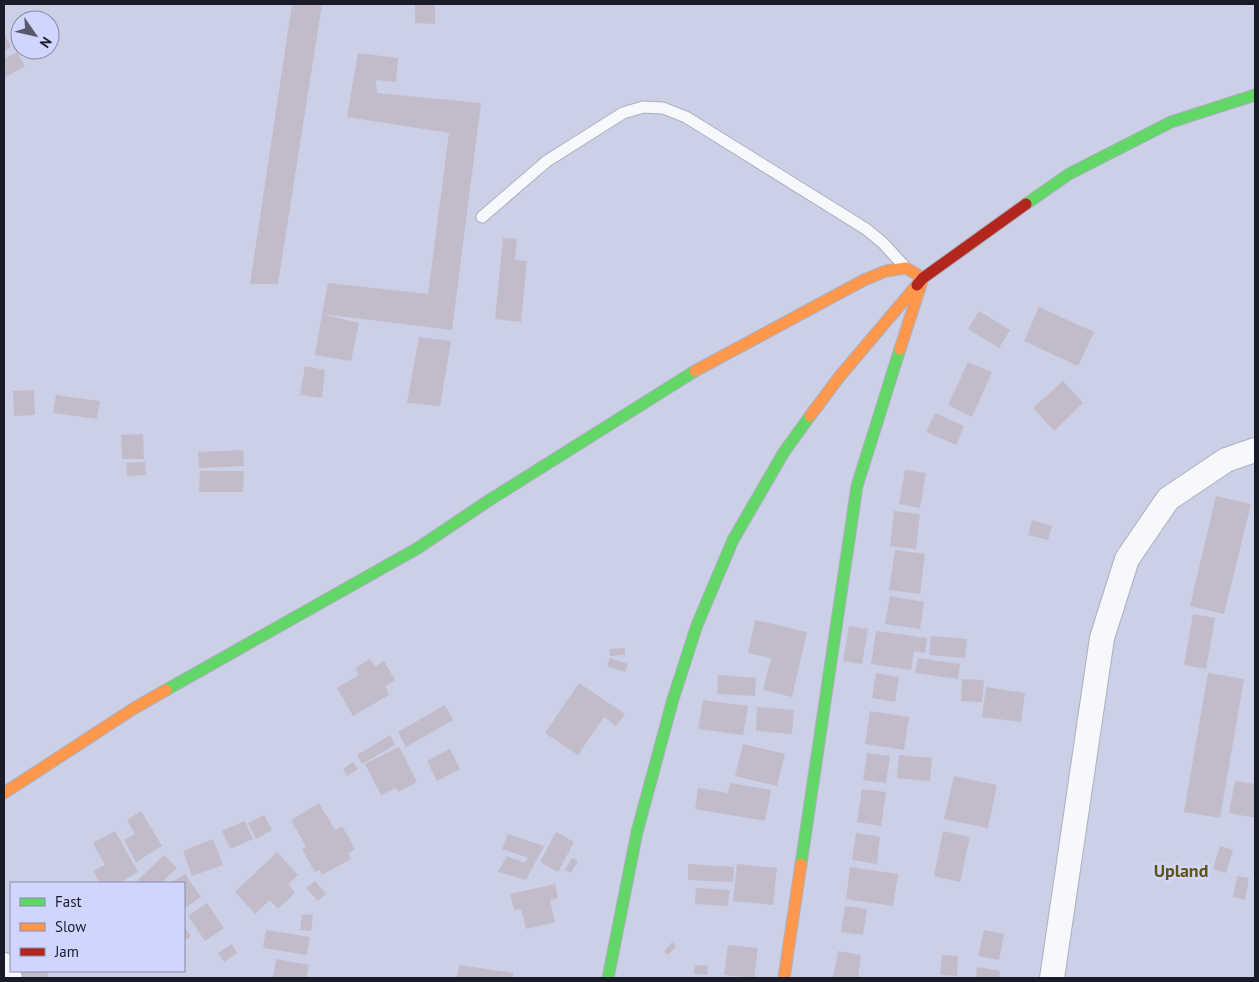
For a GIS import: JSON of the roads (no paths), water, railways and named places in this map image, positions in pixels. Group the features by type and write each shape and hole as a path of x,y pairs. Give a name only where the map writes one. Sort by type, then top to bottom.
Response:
{"street":[{"path":"608,978 637,832 664,727 697,625 733,540 784,452 840,376 923,278 993,226 1069,174 1171,122 1255,95"},
{"path":"4,793 133,709 418,548 488,501 682,378 886,270 906,268 923,278"},
{"path":"784,978 857,486 923,278"},
{"path":"1052,978 1102,638 1127,559 1168,499 1226,460 1255,450"},
{"path":"4,965 10,978"}],"lane":[{"path":"482,217 547,161 623,114 643,107 663,108 686,117 866,228 906,268"}],"district":[{"name":"Upland","path":"1181,870"}]}
